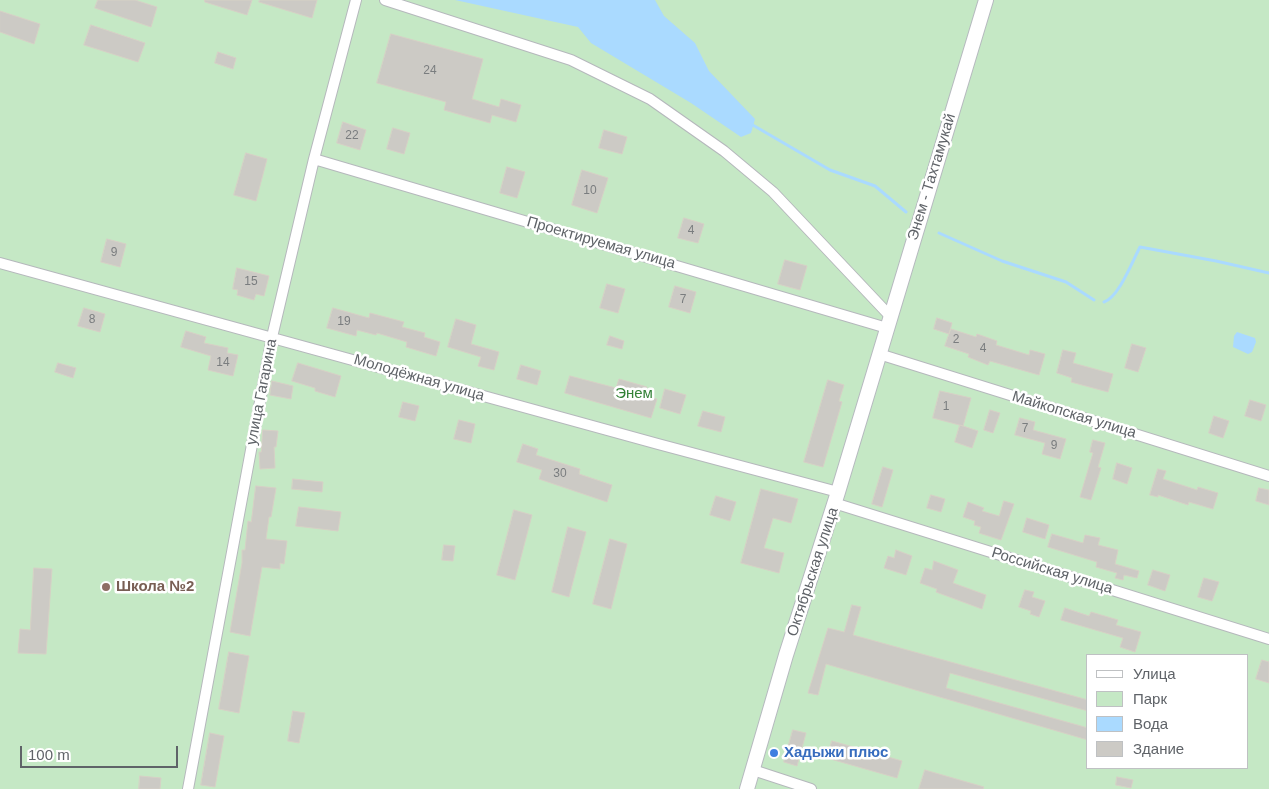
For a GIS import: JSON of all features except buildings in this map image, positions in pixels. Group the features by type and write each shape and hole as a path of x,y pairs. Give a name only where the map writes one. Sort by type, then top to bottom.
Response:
{"main road":[{"name":"Энем - Тахтамукай","path":"880,354 986,0"},
{"name":"Октябрьская улица","path":"747,789 786,655 880,354"}],"street":[{"name":"улица Гагарина","path":"188,789 272,337 314,159 356,0"},
{"path":"385,0 571,60 650,99 724,151 773,192 889,322"},
{"name":"Проектируемая улица","path":"314,159 889,322"},
{"name":"Молодёжная улица","path":"0,263 658,444 836,498"},
{"name":"Майкопская улица","path":"880,354 1269,476"},
{"name":"Российская улица","path":"836,498 1269,639"},
{"path":"753,770 811,789"}],"green space":[{"name":"Энем","path":"0,0 1269,0 1269,789 0,789"}],"water":[{"path":"455,0 655,0 664,16 695,43 709,71 755,119 751,133 741,137 691,103 591,43 578,27"},
{"path":"1237,332 1255,338 1256,342 1252,352 1248,354 1233,347 1234,336"}],"waterway":[{"path":"751,124 830,170 875,186 906,212"},
{"path":"939,233 1002,261 1066,282 1094,300"},
{"path":"1104,302 1110,299 1120,286 1140,247 1269,273"}],"place":[{"name":"Школа №2","path":"106,587"},
{"name":"Хадыжи плюс","path":"774,753"}]}
